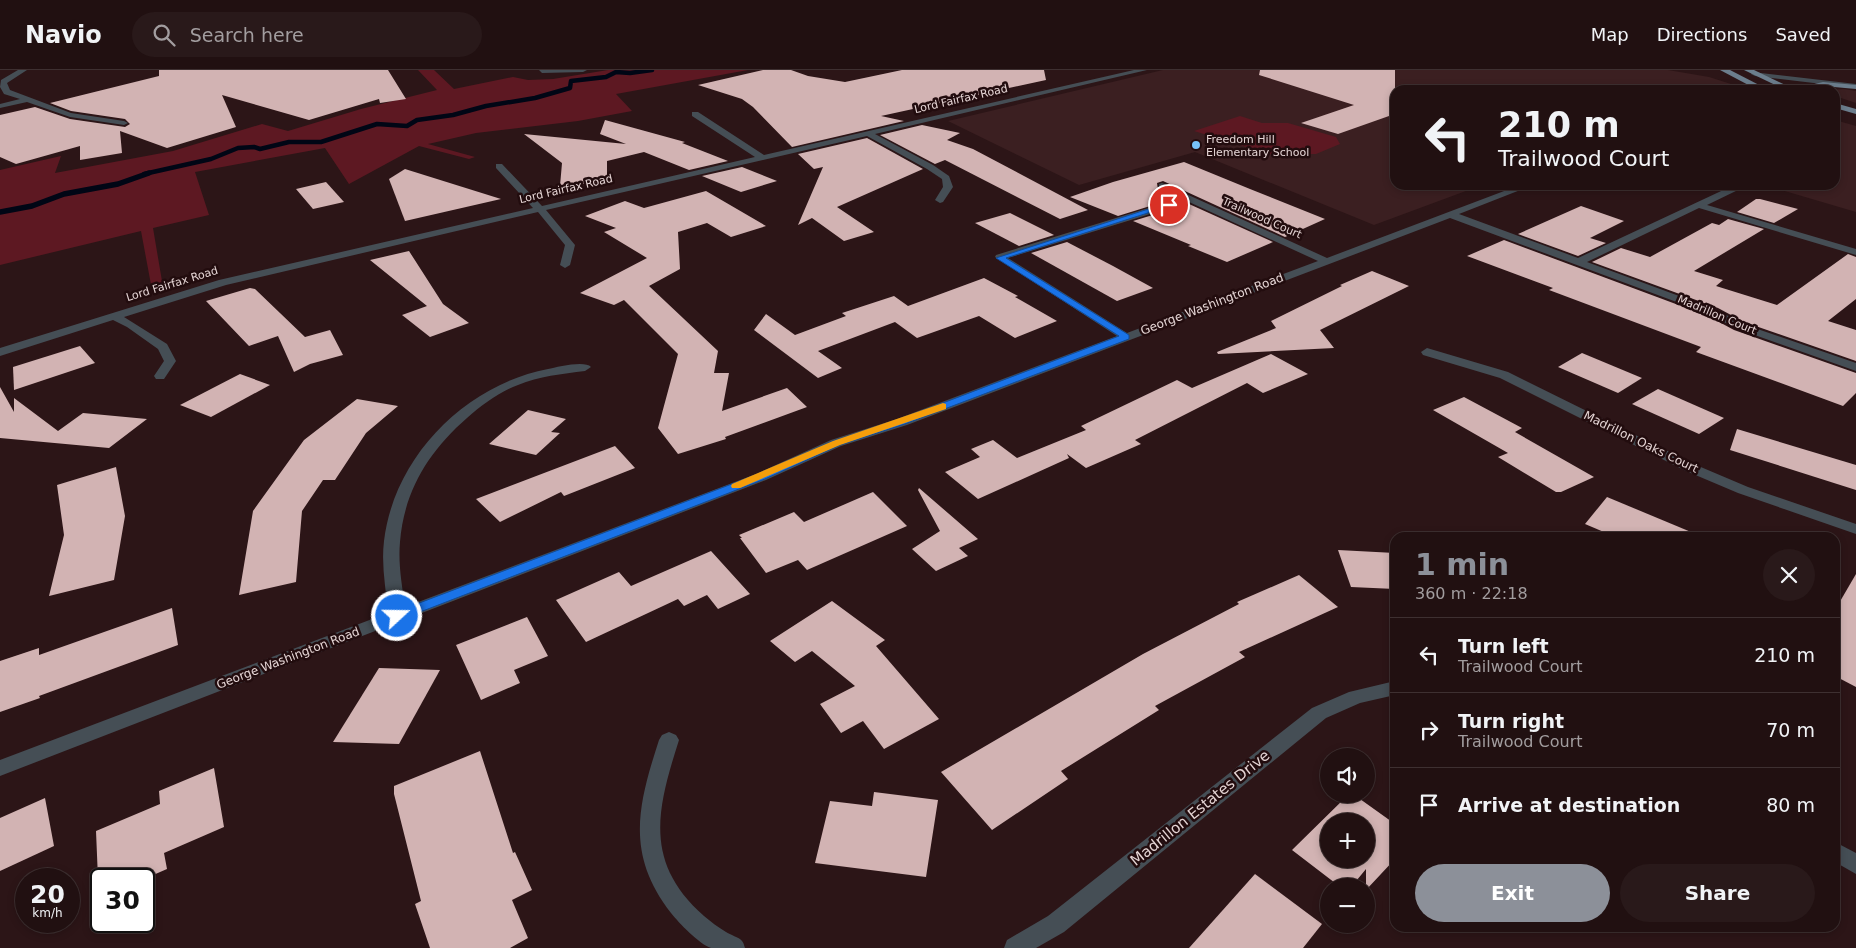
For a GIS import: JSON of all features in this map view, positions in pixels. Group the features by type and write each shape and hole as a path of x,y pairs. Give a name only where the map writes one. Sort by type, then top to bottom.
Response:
{"main road":[{"path":"1723,70 1751,72 1781,85"},
{"path":"1723,70 1756,85"},
{"path":"1820,85 1834,85"},
{"path":"1840,86 1856,87"},
{"path":"1840,106 1853,111"},
{"path":"1840,116 1856,121"}],"street":[{"path":"24,70 8,78 2,86 7,92 70,115 124,123"},
{"path":"542,71 583,70"},
{"name":"Lord Fairfax Road","path":"0,352 223,282 1143,70"},
{"path":"1768,70 1856,81"},
{"path":"1751,72 1856,87"},
{"path":"0,106 26,100"},
{"path":"695,114 761,157"},
{"path":"867,133 930,167 946,178 948,187 940,200"},
{"path":"499,166 539,208 570,246 565,265"},
{"name":"Trailwood Court","path":"1162,186 1326,261"},
{"name":"George Washington Road","path":"0,768 761,476 836,443 902,422 1515,190"},
{"path":"1578,262 1729,190"},
{"path":"1126,337 1000,258 1188,199"},
{"path":"1698,205 1856,252"},
{"name":"Madrillon Court","path":"1452,215 1714,312 1739,326 1856,367"},
{"path":"113,316 131,325 163,347 170,361 160,376"},
{"name":"Madrillon Oaks Court","path":"1427,352 1504,375 1692,468 1743,490 1856,528"},
{"path":"397,616 392,534 399,503 412,474 429,449 451,426 477,404 501,388 534,375 585,367"},
{"name":"Madrillon Estates Drive","path":"1015,948 1056,924 1319,713 1356,697 1390,689"},
{"path":"669,740 654,786 650,828 654,863 660,880 687,916 734,948"},
{"path":"1840,855 1856,864"}],"shaded area":[{"path":"418,70 434,70 454,89 513,77 528,80 553,79 608,70 748,70 616,94 632,111 578,121 476,133 428,144 475,157 469,159 419,146 349,184 325,148 195,172 209,215 153,228 163,287 152,290 141,231 0,265 0,170 61,156 55,173 173,151 262,124 288,131 361,109 437,90"},
{"name":"Freedom Hill Elementary School","path":"1163,70 1668,70 1709,77 1733,85 1390,85 1390,190 1468,190 1374,225 1195,152 1079,185 948,121"},
{"path":"1840,89 1856,91 1856,103 1840,98"},
{"path":"1240,116 1262,123 1288,123 1336,137 1340,144 1316,154 1293,154 1283,158 1194,131"},
{"path":"1840,121 1856,126 1856,212 1781,190 1840,190"}],"building":[{"path":"159,70 388,70 406,99 380,103 379,99 309,120 222,95 236,127 167,148 120,131 122,153 80,160 80,146 16,164 0,157 0,115 35,107 70,119 125,127 130,124 125,119 71,111 50,103 159,76"},
{"path":"763,70 791,70 808,76 845,82 902,70 1044,70 1046,80 881,116 904,121 792,147 753,107 742,99 698,85"},
{"path":"1260,70 1395,70 1395,85 1390,85 1390,116 1338,134 1301,123 1354,105 1259,75"},
{"path":"605,120 685,142 682,143 728,161 689,170 644,152 607,161 607,182 560,186 562,163 524,134 626,144 600,134"},
{"path":"922,125 960,133 947,140 973,149 1088,210 1060,219 945,160 935,164 880,135"},
{"path":"867,138 923,169 837,207 874,232 844,241 812,218 798,225 823,167 814,169 798,154"},
{"path":"1184,162 1325,219 1285,237 1163,181 1157,183 1158,190 1176,198 1118,216 1070,197 1113,182"},
{"path":"742,167 777,181 741,192 702,176"},
{"path":"405,169 501,199 405,221 389,179"},
{"path":"326,182 344,202 313,209 296,189"},
{"path":"706,191 766,226 731,237 707,223 678,232 680,269 649,286 718,351 714,373 729,373 722,411 787,388 807,407 725,437 726,439 678,454 658,428 678,354 624,300 614,305 580,293 647,258 604,232 616,228 585,216 625,201 644,208"},
{"path":"1756,199 1798,209 1774,223 1737,212"},
{"path":"1189,204 1273,242 1227,262 1133,221"},
{"path":"1581,206 1624,221 1590,238 1606,243 1578,256 1518,234"},
{"path":"1010,213 1054,235 1019,246 975,223"},
{"path":"1728,219 1764,229 1694,271 1723,280 1716,286 1777,305 1848,254 1856,257 1856,299 1828,321 1856,330 1856,361 1744,322 1718,308 1592,262 1621,248 1650,257 1712,223 1719,225"},
{"path":"1504,240 1708,316 1734,330 1856,373 1856,393 1843,406 1696,352 1701,347 1549,290 1553,288 1467,256"},
{"path":"1067,242 1153,288 1117,301 1031,253"},
{"path":"409,251 443,304 469,323 430,337 402,315 427,306 370,260"},
{"path":"1372,271 1409,286 1320,330 1334,348 1218,354 1217,352 1276,328 1271,321 1342,286 1340,285"},
{"path":"984,278 1018,296 1015,297 1057,321 1015,338 979,316 917,338 895,322 818,351 842,368 818,378 754,330 766,314 795,335 846,316 842,313 894,296 908,306"},
{"path":"250,288 255,289 305,337 330,330 343,355 310,364 294,372 278,336 249,346 206,301"},
{"path":"80,346 95,363 14,390 13,367"},
{"path":"1582,353 1642,378 1618,393 1558,367"},
{"path":"1271,354 1308,374 1263,393 1247,383 1135,440 1141,444 1086,468 1067,454 1069,458 978,499 945,472 980,457 971,449 993,440 1017,458 1086,430 1081,426 1177,380 1192,388"},
{"path":"240,374 270,385 211,417 180,405"},
{"path":"0,387 14,412 14,398 58,431 83,413 147,419 109,448 0,438"},
{"path":"1658,389 1724,418 1699,434 1632,404"},
{"path":"1464,397 1522,428 1515,432 1594,477 1561,492 1556,492 1498,457 1508,453 1433,410"},
{"path":"357,399 398,406 366,433 335,480 323,480 302,511 296,582 239,595 253,511 304,440"},
{"path":"528,410 566,419 551,432 560,433 536,455 489,444"},
{"path":"1737,429 1856,465 1856,490 1730,450"},
{"path":"615,446 635,468 564,496 561,492 500,522 476,499"},
{"path":"116,467 125,516 114,580 49,596 64,535 57,485"},
{"path":"919,488 978,539 959,548 968,556 936,571 912,549 940,531 918,490"},
{"path":"873,492 907,526 807,570 798,560 766,573 739,535 794,512 804,522"},
{"path":"1607,497 1691,532 1604,532 1585,524"},
{"path":"1338,550 1390,553 1390,589 1351,587"},
{"path":"711,551 750,594 718,609 707,595 684,606 678,599 586,642 556,600 619,572 631,586"},
{"path":"1856,574 1856,687 1840,679 1840,601"},
{"path":"1299,575 1338,607 1239,652 1245,657 1155,706 1159,710 1061,771 1068,779 992,830 941,772 1143,654 1239,604 1237,602"},
{"path":"832,601 885,640 876,646 939,719 884,749 863,721 841,733 820,704 855,686 812,651 795,662 770,641"},
{"path":"172,608 178,645 0,712 0,661 39,648 39,655"},
{"path":"527,617 548,656 514,670 520,683 481,700 456,645"},
{"path":"379,668 440,670 399,744 333,742"},
{"path":"480,751 513,853 515,852 532,890 512,900 528,938 510,948 430,948 415,904 421,901 394,794 394,786"},
{"path":"214,768 224,827 164,853 167,869 155,874 155,868 98,868 96,831 160,804 159,791"},
{"path":"874,792 938,800 926,877 815,863 830,801 872,806"},
{"path":"45,798 54,846 0,871 0,818"},
{"path":"1340,803 1366,803 1390,820 1390,864 1375,880 1375,878 1366,878 1366,869 1359,878 1329,878 1292,850 1320,822 1320,868 1375,868 1375,813 1330,813"},
{"path":"1255,874 1320,923 1320,927 1303,948 1189,948"}],"waterway":[{"path":"144,174 211,159 238,148 254,147 260,149 289,142 321,142 377,124 407,126 417,120 453,115 486,106 535,98 570,88 571,81 606,77 616,72 630,73 652,70"},
{"path":"0,212 32,206 64,194 118,184 149,173"}],"slow traffic":[{"path":"736,486 836,443 902,422 943,406"}],"place":[{"name":"Freedom Hill Elementary School","path":"1196,145"}],"route":[{"path":"397,616 761,476 836,443 902,422 1126,337 1000,258 1169,205"}]}
